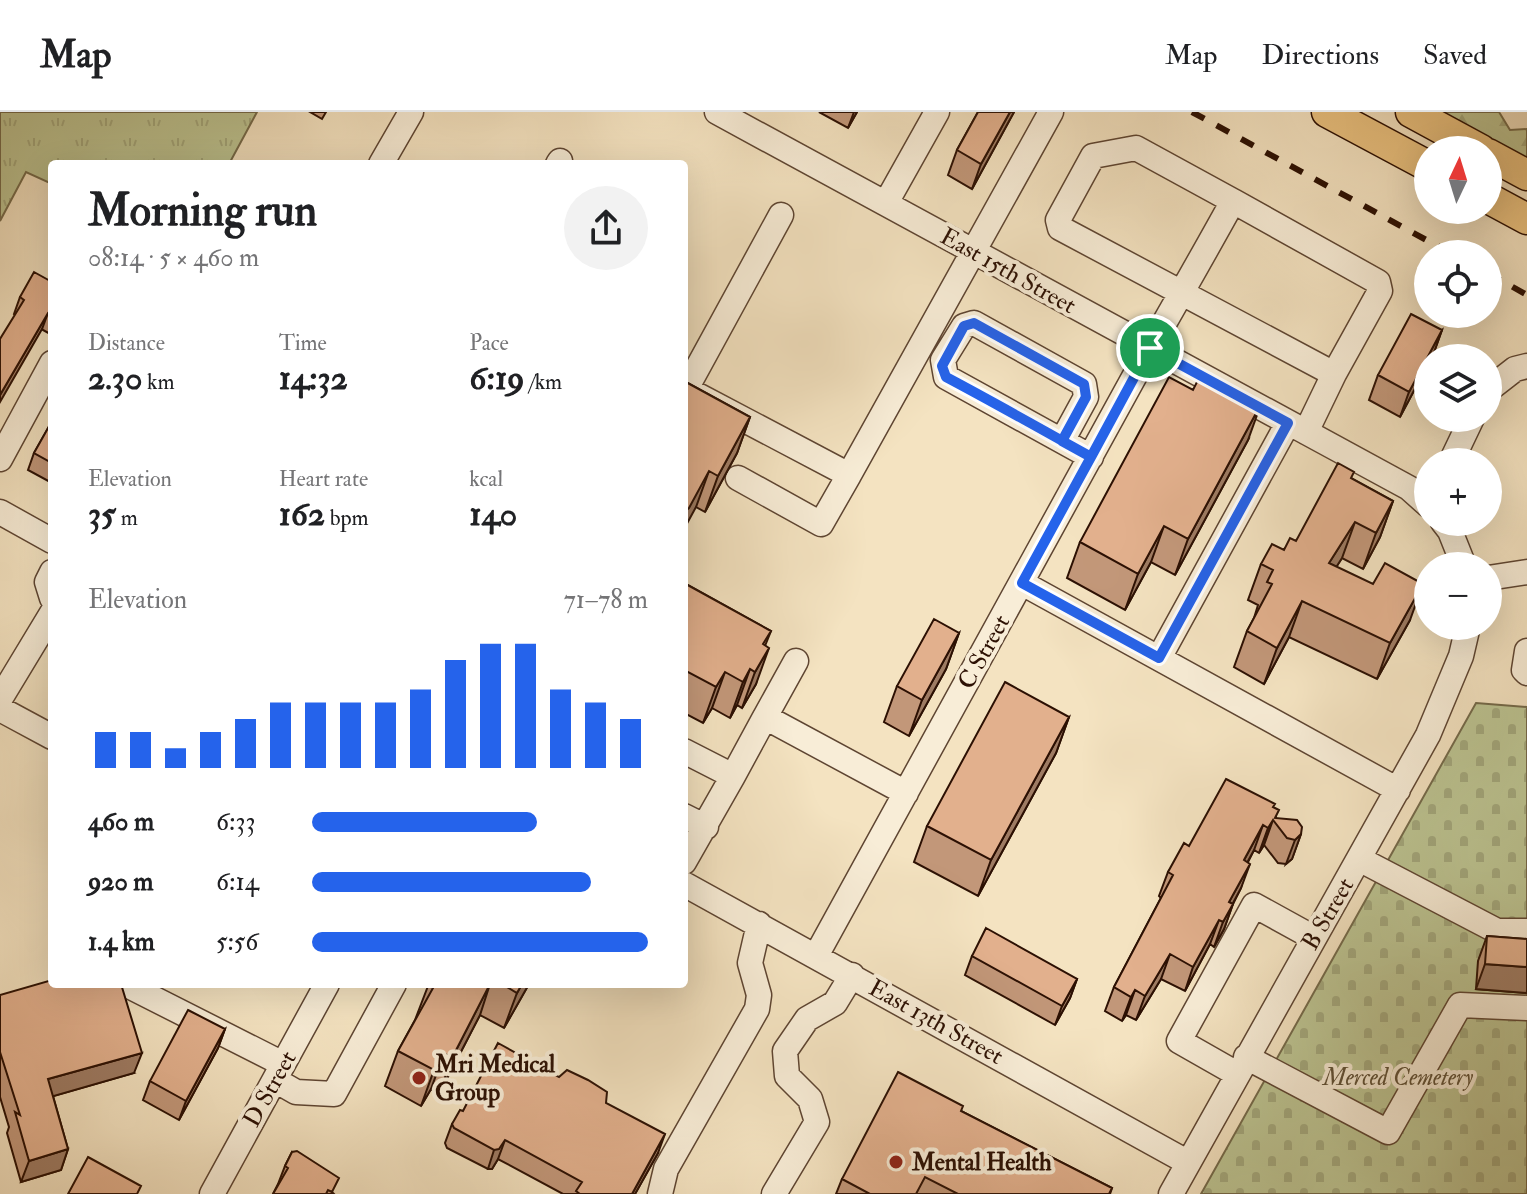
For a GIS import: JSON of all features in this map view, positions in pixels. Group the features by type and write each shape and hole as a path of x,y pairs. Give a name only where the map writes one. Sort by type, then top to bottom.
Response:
{"main road":[{"path":"1327,112 1414,159"},
{"path":"1411,112 1455,136"},
{"path":"1502,162 1527,175"},
{"path":"1502,206 1527,219"}],"street":[{"path":"383,160 411,112"},
{"name":"East 15th Street","path":"717,112 1414,492"},
{"path":"886,203 937,112"},
{"path":"738,478 821,524 1051,112"},
{"path":"1159,658 1297,428 1334,374 1380,291 1378,282 1136,148 1093,156 1058,220 1060,228 1334,374"},
{"name":"C Street","path":"816,956 1233,201"},
{"path":"688,385 781,215"},
{"path":"1062,441 1086,397 1084,384 974,323 964,326 943,360 946,377 1062,441 1091,457"},
{"path":"1502,379 1515,369 1527,366"},
{"path":"0,459 48,370"},
{"path":"688,390 849,475"},
{"path":"0,512 48,539"},
{"path":"1502,575 1526,571"},
{"path":"1022,583 1398,790"},
{"path":"0,699 48,620"},
{"name":"B Street","path":"1171,1194 1428,735 1465,640"},
{"path":"1527,651 1524,670 1527,673"},
{"path":"688,847 695,821 733,776 796,661"},
{"path":"0,709 48,735"},
{"path":"765,717 906,793"},
{"path":"688,753 733,776"},
{"path":"1359,859 1497,931 1527,931"},
{"name":"East 13th Street","path":"688,886 1187,1162"},
{"path":"1314,938 1254,905 1179,1041 1388,1132 1460,1005 1527,1008"},
{"path":"660,1194 666,1169 757,1009 759,995 750,963 759,924"},
{"path":"774,1194 817,1122 810,1099 787,1076 785,1051 807,1019 835,1003 852,975"},
{"path":"132,988 279,1072 296,1092 334,1094 392,988"},
{"name":"D Street","path":"212,1194 325,988"}],"green space":[{"path":"0,112 257,112 231,160 48,160 48,182 26,172 0,221"},
{"path":"1439,112 1499,112 1510,130 1527,129 1527,160 1502,146 1502,136 1483,136"},
{"name":"Merced Cemetery","path":"1476,703 1527,707 1527,1194 1201,1194"}],"building":[{"path":"978,112 1010,112 981,164 957,150"},
{"path":"34,272 48,280 48,313 0,395 0,339 24,300 20,297"},
{"path":"1411,314 1414,316 1414,328 1442,330 1435,344 1414,344 1414,383 1409,392 1378,375"},
{"path":"1202,372 1261,404 1188,539 1164,526 1138,574 1080,542 1169,377 1193,390"},
{"path":"688,383 750,417 718,476 709,471 689,508"},
{"path":"48,428 48,461 34,453"},
{"path":"1338,463 1354,472 1351,478 1393,501 1376,533 1355,522 1329,563 1373,584 1385,563 1414,579 1414,600 1390,643 1302,601 1277,648 1247,631 1272,584 1267,582 1273,570 1261,564 1272,544 1284,550 1290,538 1296,541"},
{"path":"688,585 771,631 763,644 769,648 755,672 750,669 743,682 725,672 716,687 688,672"},
{"path":"934,619 959,633 922,700 897,686"},
{"path":"1005,682 1069,717 991,860 927,826"},
{"path":"1226,779 1275,804 1273,807 1279,810 1275,818 1297,820 1302,827 1301,834 1295,840 1287,838 1273,820 1268,828 1263,825 1244,860 1250,864 1229,902 1233,904 1223,922 1219,920 1193,967 1170,954 1145,996 1135,990 1131,997 1114,987 1173,875 1168,872 1184,843 1189,846"},
{"path":"986,928 1077,979 1062,1006 972,956"},
{"path":"1487,936 1527,939 1527,967 1485,964"},
{"path":"48,981 48,988 122,988 142,1053 48,1079 68,1149 29,1161 15,1112 20,1115 0,1052 0,995"},
{"path":"433,988 488,988 452,1058 444,1053 434,1070 398,1051"},
{"path":"188,1010 225,1029 186,1101 150,1081"},
{"path":"498,1043 559,1077 567,1070 588,1080 607,1092 606,1103 665,1134 632,1194 580,1194 576,1191 582,1182 505,1140 499,1149 494,1150 454,1128 452,1124 460,1110 463,1111"},
{"path":"898,1072 963,1106 961,1111 1112,1188 1109,1194 958,1194 925,1177 916,1194 870,1194 842,1179"},
{"path":"297,1151 339,1178 332,1192 273,1194 288,1168 285,1166 292,1152"},
{"path":"88,1157 141,1186 137,1194 68,1194"}],"railway":[{"path":"1192,112 1426,240"},
{"path":"1502,281 1527,295"}],"place":[{"name":"Mri Medical Group","path":"419,1078"},
{"name":"Mental Health","path":"896,1162"}],"route":[{"path":"1150,348 1091,457 1062,441 946,377 942,366 964,326 974,323 1084,384 1086,397 1062,441 1091,457 1022,583 1159,658 1288,423 1150,348"}]}
